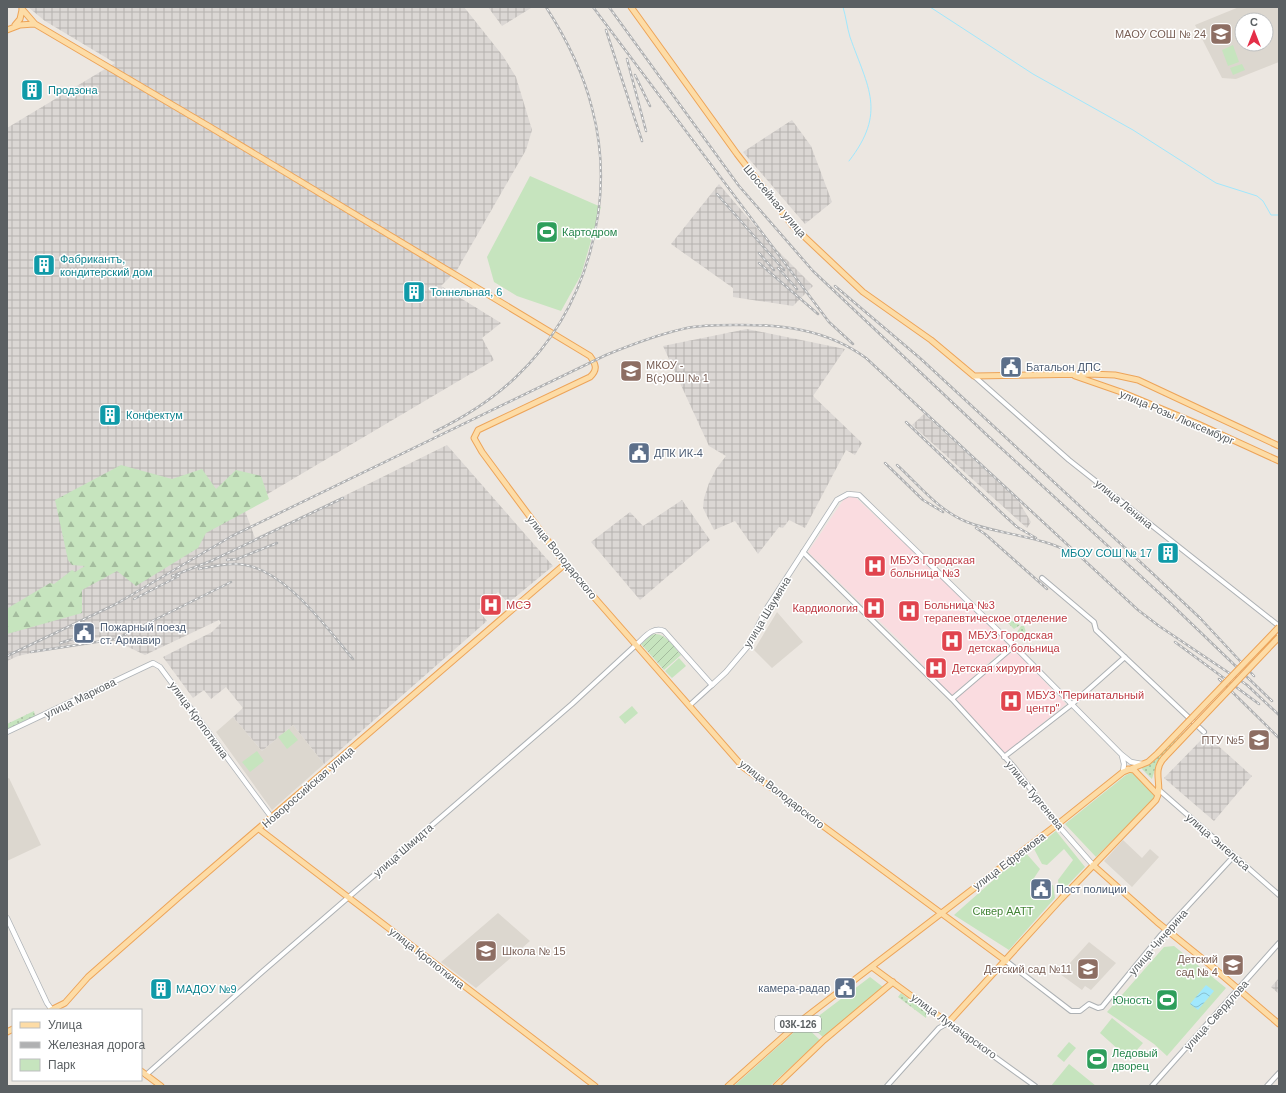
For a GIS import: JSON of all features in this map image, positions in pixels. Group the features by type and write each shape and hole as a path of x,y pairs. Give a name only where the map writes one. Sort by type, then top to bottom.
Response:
{"main road":[{"name":"Шоссейная улица","path":"631,7 737,154 793,226 863,292 931,340 974,376"},
{"path":"22,8 35,24"},
{"path":"13,27 20,19 22,8"},
{"path":"7,30 26,23 35,24"},
{"name":"улица Володарского","path":"35,24 215,130 590,356 596,370 590,377 478,430 474,438 478,447 565,564 637,644 743,767 1006,961"},
{"name":"улица Розы Люксембург","path":"1074,375 1121,392 1191,421 1279,461"},
{"name":"улица Розы Люксембург","path":"974,376 1115,375 1138,380 1279,446"},
{"name":"улица Шаумяна","path":"712,685 726,672 748,646 767,608 837,500 848,494 859,494 1014,646"},
{"name":"Новороссийская улица","path":"54,1009 65,1003 88,978 565,564"},
{"name":"улица Ефремова","path":"728,1086 802,1020 1057,824 1123,771 1151,760 1279,627"},
{"name":"улица Шмидта","path":"637,644 650,632 661,630 671,637 712,685"},
{"path":"948,1023 1093,865 1157,798 1157,770 1164,758 1279,637"},
{"path":"1014,646 1121,754 1131,762 1142,764"},
{"name":"улица Кропоткина","path":"153,663 160,667 272,818"},
{"name":"улица Маркова","path":"7,732 153,663"},
{"path":"1121,754 1124,764 1123,771 1134,770 1155,789 1157,798"},
{"name":"улица Тургенева","path":"1057,824 1093,865 1167,930 1279,1024"},
{"name":"улица Кропоткина","path":"259,829 595,1086"},
{"path":"7,918 47,1003 51,1009"},
{"name":"улица Луначарского","path":"872,967 948,1023"},
{"name":"03К-126","path":"776,1086 824,1040 893,982"},
{"path":"142,1072 161,1086"}],"street":[{"name":"улица Ленина","path":"974,376 1068,460 1279,627"},
{"name":"улица Тургенева","path":"803,552 834,586 889,637 952,699 1004,757 1057,824"},
{"path":"1042,578 1094,622 1096,630 1204,732"},
{"name":"улица Шмидта","path":"146,1075 572,704 637,644"},
{"path":"952,699 1014,646"},
{"path":"1004,757 1071,705 1125,657"},
{"name":"улица Шаумяна","path":"690,705 712,685"},
{"name":"улица Энгельса","path":"1158,788 1279,895"},
{"path":"1157,798 1167,797"},
{"name":"улица Чичерина","path":"1076,1012 1090,1004 1098,1008 1106,1003 1167,930 1234,856"},
{"name":"улица Свердлова","path":"1152,1086 1239,990 1279,943"},
{"name":"улица Володарского","path":"1006,961 1071,1011 1076,1012"},
{"path":"887,1086 939,1028 948,1023"},
{"name":"улица Луначарского","path":"948,1023 1035,1086"},
{"path":"1268,1086 1279,1073"}],"shaded area":[{"path":"28,7 464,7 503,56 516,77 532,130 526,150 457,270 441,286 501,323 482,338 494,360 244,508 255,538 447,445 553,566 508,603 498,592 478,610 487,621 324,764 293,725 262,751 233,717 243,708 226,687 211,699 204,690 193,698 163,657 212,632 221,623 219,620 145,655 105,636 18,656 7,661 7,128 115,63 45,21"},
{"path":"488,7 530,7 531,8 502,26"},
{"name":"МАОУ СОШ № 24","path":"1239,7 1279,7 1279,62 1236,79 1222,78 1195,25"},
{"path":"792,120 811,146 832,202 805,224 743,152"},
{"path":"719,184 765,238 813,286 793,306 733,297 733,288 671,244"},
{"path":"747,329 845,349 813,396 862,443 855,455 846,450 805,528 789,520 783,528 779,527 758,554 735,521 714,530 703,508 704,498 709,483 716,469 726,456 709,446 663,346"},
{"path":"924,414 1018,500 1031,522 1027,528 912,425"},
{"name":"МБУЗ Городская больница №3","path":"852,494 918,556 1008,645 952,696 897,638 808,552 846,496"},
{"path":"682,500 710,540 640,600 591,542 630,512 643,526"},
{"path":"777,612 803,642 772,668 754,650"},
{"name":"МБУЗ \"Перинатальный центр\"","path":"1013,649 1066,704 1005,754 956,699"},
{"path":"233,717 262,751 293,725 324,764 272,810 216,732"},
{"path":"1206,735 1252,776 1214,821 1164,778"},
{"path":"9,778 41,845 7,861 7,779"},
{"path":"1123,840 1142,858 1150,849 1159,857 1132,887 1104,861"},
{"name":"Школа № 15","path":"498,913 530,941 476,988 441,962"},
{"name":"Детский сад №11","path":"1089,942 1116,963 1091,990 1085,986 1082,990 1060,974"},
{"path":"1279,978 1279,994 1271,987"}],"green space":[{"path":"1233,45 1234,52 1235,52 1239,62 1228,66 1222,50"},
{"path":"1242,64 1245,70 1233,75 1230,68"},
{"name":"Картодром","path":"530,176 601,207 581,275 561,311 517,296 494,282 487,257"},
{"path":"121,465 172,479 202,469 216,489 236,470 261,476 269,499 206,533 198,548 136,586 117,571 82,590 82,613 7,634 8,608 50,583 54,584 72,570 75,572 85,566 72,565 68,560 55,500"},
{"path":"1011,621 1016,621 1020,625 1014,629 1008,623"},
{"path":"1021,626 1024,626 1026,632 1023,638 1017,632"},
{"path":"656,634 667,639 681,655 664,670 641,644 651,635"},
{"path":"679,658 686,666 672,678 665,671"},
{"path":"632,706 638,713 625,724 619,717"},
{"path":"34,711 35,716 7,730 7,724"},
{"path":"1190,726 1192,727 1157,763 1152,779 1142,769 1142,767 1153,762"},
{"path":"289,729 298,740 287,749 278,737"},
{"path":"257,751 264,761 250,772 242,762"},
{"path":"1133,772 1156,795 1155,798 1096,857 1065,824 1126,775"},
{"name":"Сквер ААТТ","path":"1056,831 1085,867 1063,890 1059,887 1058,880 1073,860 1064,849 1047,865 1042,864 1034,849"},
{"name":"Сквер ААТТ","path":"1025,852 1040,869 1034,878 1045,888 1053,885 1055,898 1009,950 954,915"},
{"name":"Юность","path":"1174,946 1226,988 1167,1056 1154,1044 1107,1012 1164,947"},
{"path":"870,977 883,987 824,1038 808,1024"},
{"path":"901,993 927,1013 926,1018 898,997"},
{"path":"1112,1018 1143,1043 1129,1059 1100,1033"},
{"path":"803,1024 820,1040 770,1086 735,1085"},
{"path":"1069,1042 1076,1048 1064,1062 1057,1056"},
{"path":"1069,1064 1096,1086 1051,1086"}],"water":[{"path":"1206,985 1214,991 1198,1010 1190,1004"}],"waterway":[{"path":"843,7 850,37 868,86 871,114 868,128 861,144 849,161"},
{"path":"930,7 1033,74 1133,130 1216,183 1257,196 1263,201 1271,215 1279,215"}],"railway":[{"path":"434,432 456,421 498,393 516,377 541,350 561,320 578,287 590,253 598,217 601,180 599,144 592,108 579,68 567,43 546,7"},
{"path":"593,7 829,322 853,344"},
{"path":"609,7 739,186 813,271 989,437 1169,602 1272,701"},
{"path":"606,30 642,141"},
{"path":"627,59 646,131"},
{"path":"635,75 650,106"},
{"path":"717,194 784,270"},
{"path":"759,253 774,270"},
{"path":"759,263 818,314"},
{"path":"778,268 797,289"},
{"path":"835,286 921,359 1150,571 1200,618 1254,676"},
{"path":"7,656 116,604 232,536 606,355 666,333 687,328 715,325 751,325 786,327 802,330 835,340 866,358 1138,610 1159,626 1247,685 1279,715"},
{"path":"906,422 1017,527 1036,538"},
{"path":"885,463 923,500 943,512"},
{"path":"897,465 938,504 957,517 980,526 1050,544 1074,555"},
{"path":"172,576 211,561 343,498"},
{"path":"976,528 985,534 1047,589"},
{"path":"227,560 237,559 277,543"},
{"path":"199,569 233,564 251,566 268,573 300,598 353,659"},
{"path":"134,599 179,576"},
{"path":"31,652 116,639 231,582"},
{"path":"60,643 76,638"},
{"path":"1175,642 1259,704"},
{"path":"1219,679 1279,738"}],"place":[{"name":"МАОУ СОШ № 24","path":"1221,34"},
{"name":"Продзона","path":"32,90"},
{"name":"Картодром","path":"547,232"},
{"name":"Фабрикантъ, кондитерский дом","path":"44,265"},
{"name":"Тоннельная, 6","path":"414,292"},
{"name":"Батальон ДПС","path":"1011,367"},
{"name":"МКОУ - В(с)ОШ № 1","path":"631,371"},
{"name":"Конфектум","path":"110,415"},
{"name":"ДПК ИК-4","path":"639,453"},
{"name":"МБОУ СОШ № 17","path":"1168,553"},
{"name":"МБУЗ Городская больница №3","path":"875,566"},
{"name":"МСЭ","path":"491,605"},
{"name":"Кардиология","path":"874,608"},
{"name":"Больница №3 терапевтическое отделение","path":"909,611"},
{"name":"Пожарный поезд ст. Армавир","path":"84,633"},
{"name":"МБУЗ Городская детская больница","path":"952,641"},
{"name":"Детская хирургия","path":"936,668"},
{"name":"МБУЗ \"Перинатальный центр\"","path":"1011,701"},
{"name":"ПТУ №5","path":"1259,740"},
{"name":"Пост полиции","path":"1041,889"},
{"name":"Школа № 15","path":"486,951"},
{"name":"Детский сад № 4","path":"1233,965"},
{"name":"Детский сад №11","path":"1088,969"},
{"name":"камера-радар","path":"845,988"},
{"name":"МАДОУ №9","path":"161,989"},
{"name":"Юность","path":"1167,1000"},
{"name":"Ледовый дворец","path":"1097,1059"}]}
